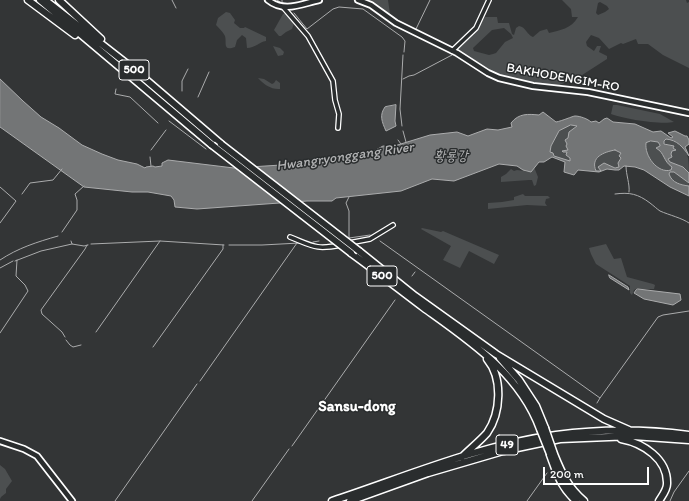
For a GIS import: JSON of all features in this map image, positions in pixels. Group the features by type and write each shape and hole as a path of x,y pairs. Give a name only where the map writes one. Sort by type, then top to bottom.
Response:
{"highway":[{"path":"28,0 106,56"},
{"name":"500","path":"40,0 212,145 351,253 457,328"},
{"name":"500","path":"45,0 131,68 221,144 359,251 441,320 457,328"},
{"path":"59,0 131,68"},
{"path":"457,328 502,370 524,396 543,429"},
{"path":"457,328 496,354 604,419 630,430"},
{"path":"462,457 486,433 496,412 498,398 496,378 490,362 478,348"},
{"path":"496,354 519,380 536,406 552,454 557,475 563,487 576,501"},
{"name":"49","path":"332,501 462,457 514,443 555,435 630,430 671,432 689,435"},
{"name":"49","path":"350,501 428,473 503,451 560,440 633,436 689,440"},
{"path":"594,438 629,441 645,448 655,455 666,471 667,485 659,501"},
{"path":"552,454 567,483 584,501"}],"street":[{"path":"268,0 275,5 282,7 295,6 319,0"},
{"name":"BAKHODENGIM-RO","path":"358,0 371,5 396,23 457,53 488,73 508,81 537,87 588,92 689,113"},
{"path":"452,51 476,28 488,0"},
{"path":"282,7 308,36 333,81 335,100 339,114 338,128"},
{"path":"290,237 310,246 321,248 370,239 393,225"},
{"path":"0,441 24,449 37,456 72,501"}],"shaded area":[{"path":"367,0 388,0 390,14 374,2"},
{"path":"562,0 686,0 687,3 689,2 689,68 663,55 648,44 638,44 636,39 623,44 621,43 609,49 599,38 591,35 586,42 587,46 594,51 597,46 601,46 599,52 607,56 607,59 579,77 557,86 508,78 494,72 456,49 477,30 485,17 497,17 498,23 509,23 512,34 514,35 516,28 519,26 533,37 540,31 547,29 549,33 569,27 578,17 572,17 571,9","holes":["600,2 609,9 598,15 596,13 598,3","504,28 513,38 505,42 496,53 489,55 474,51 473,48 492,30"]},
{"path":"226,12 230,13 235,20 234,23 240,28 245,27 266,37 266,41 247,48 246,38 242,35 237,40 235,47 228,48 226,46 225,36 216,25 218,18"},
{"path":"286,13 295,21 292,29 279,36 274,30 283,14"},
{"path":"273,46 280,48 284,52 283,55 278,56"},
{"path":"258,78 264,79 272,84 276,80 280,83 280,89 274,89 268,86"},
{"path":"613,105 660,114 674,122 668,123 633,120 617,116 611,114"},
{"path":"571,125 577,125 570,133 568,140 567,151 570,161 554,156 550,152 551,146 559,131"},
{"path":"666,139 677,143 684,149 688,156 689,173 683,167 670,162 668,159 672,157 671,153 673,150 676,150 672,146 664,143"},
{"path":"651,141 658,142 660,146 656,148 661,152 672,167 672,170 667,171 657,167 653,163 647,153 646,148 646,143"},
{"path":"615,150 621,153 619,167 601,165 601,171 596,171 596,159 607,152"},
{"path":"534,167 538,177 536,185 534,186 532,180 501,182 501,177 511,169 514,171 531,172"},
{"path":"673,171 688,182 689,186 680,184 672,179 669,174"},
{"path":"523,194 525,196 548,196 550,198 546,199 545,203 547,206 527,205 488,209 488,203 514,200 514,197"},
{"path":"421,229 441,232 443,231 499,255 494,264 469,251 460,268 443,260 451,246"},
{"path":"606,244 614,259 621,258 627,277 653,284 655,285 654,289 636,289 632,295 630,293 630,286 596,264 589,248"},
{"path":"0,465 5,469 12,481 6,489 6,493 0,499"}],"water":[{"name":"황룡강","path":"0,79 41,117 82,145 118,160 137,164 145,168 162,166 162,163 168,160 234,168 344,161 363,157 383,146 391,147 430,135 457,132 468,136 487,129 498,130 512,127 511,123 517,117 524,115 539,115 543,112 556,122 575,116 584,118 591,122 596,121 599,123 607,118 613,122 635,124 653,132 661,131 671,138 673,137 668,133 675,131 687,136 689,144 685,147 689,156 677,142 666,139 664,144 674,146 673,148 676,150 672,151 672,157 668,159 670,162 683,167 689,173 689,183 674,172 670,172 669,174 672,180 689,186 689,196 670,187 644,170 635,167 624,166 619,170 607,169 599,172 578,170 574,175 564,172 565,162 552,157 544,162 539,162 531,172 523,170 517,166 499,164 454,181 432,179 401,191 336,198 332,201 307,201 197,209 175,207 174,200 171,196 148,192 132,192 84,187 0,127","holes":["571,125 577,126 569,132 568,138 565,140 568,150 562,151 567,152 566,155 570,158 570,161 554,156 553,153 550,152 551,146 559,131","651,141 658,142 660,146 656,148 661,152 669,165 672,167 671,170 666,171 657,167 653,163 647,153 646,143","615,150 621,153 619,156 621,158 618,163 619,167 615,168 604,163 598,167 601,171 596,171 596,159 599,156"]},
{"path":"396,105 396,126 386,131 382,119 383,110 385,107"},
{"path":"609,275 628,287 629,290 610,278"},
{"path":"638,289 680,294 681,300 673,305 644,299 634,293"}],"waterway":[{"path":"172,0 176,8"},
{"path":"277,0 282,3"},
{"path":"282,0 282,3 287,4"},
{"path":"416,29 430,0"},
{"path":"294,13 307,29 333,9 339,7 363,9 402,37 405,41 404,52"},
{"path":"402,126 400,109 403,55"},
{"path":"403,79 414,75 452,55"},
{"path":"182,91 182,81 188,69"},
{"path":"198,97 209,72"},
{"path":"116,89 115,94 130,97 158,123"},
{"path":"169,121 206,149"},
{"path":"151,150 166,130"},
{"name":"Hwangryonggang River","path":"403,131 406,142"},
{"name":"Hwangryonggang River","path":"398,140 401,144"},
{"path":"150,157 151,166"},
{"path":"626,166 629,192"},
{"path":"22,194 30,183 53,180 62,169"},
{"path":"62,232 77,210 77,200 75,194 84,186"},
{"path":"0,187 16,201 0,223"},
{"path":"615,194 625,193 638,196 646,200 660,211 689,223"},
{"path":"349,197 346,203 349,211 349,238 370,235"},
{"path":"0,260 28,246 58,236"},
{"path":"71,241 72,244 84,246 88,245"},
{"path":"91,244 160,241 224,245"},
{"path":"96,332 160,241"},
{"path":"313,242 319,241"},
{"path":"380,241 600,398 658,317 689,311"},
{"path":"200,381 297,243"},
{"path":"229,245 300,243"},
{"path":"15,261 41,251 72,244"},
{"path":"65,337 62,332 42,314 41,310 87,245"},
{"path":"153,347 223,249 223,245"},
{"path":"0,333 28,291 25,285 16,276 17,260"},
{"path":"0,268 13,261"},
{"path":"412,276 415,272"},
{"path":"292,446 395,300"},
{"path":"66,340 73,347 81,345"},
{"path":"115,501 197,384"},
{"path":"597,403 600,398"},
{"path":"252,501 289,449"},
{"path":"670,501 674,492 689,471"},
{"path":"527,501 547,473"}],"district":[{"name":"Sansu-dong","path":"357,407"}]}
